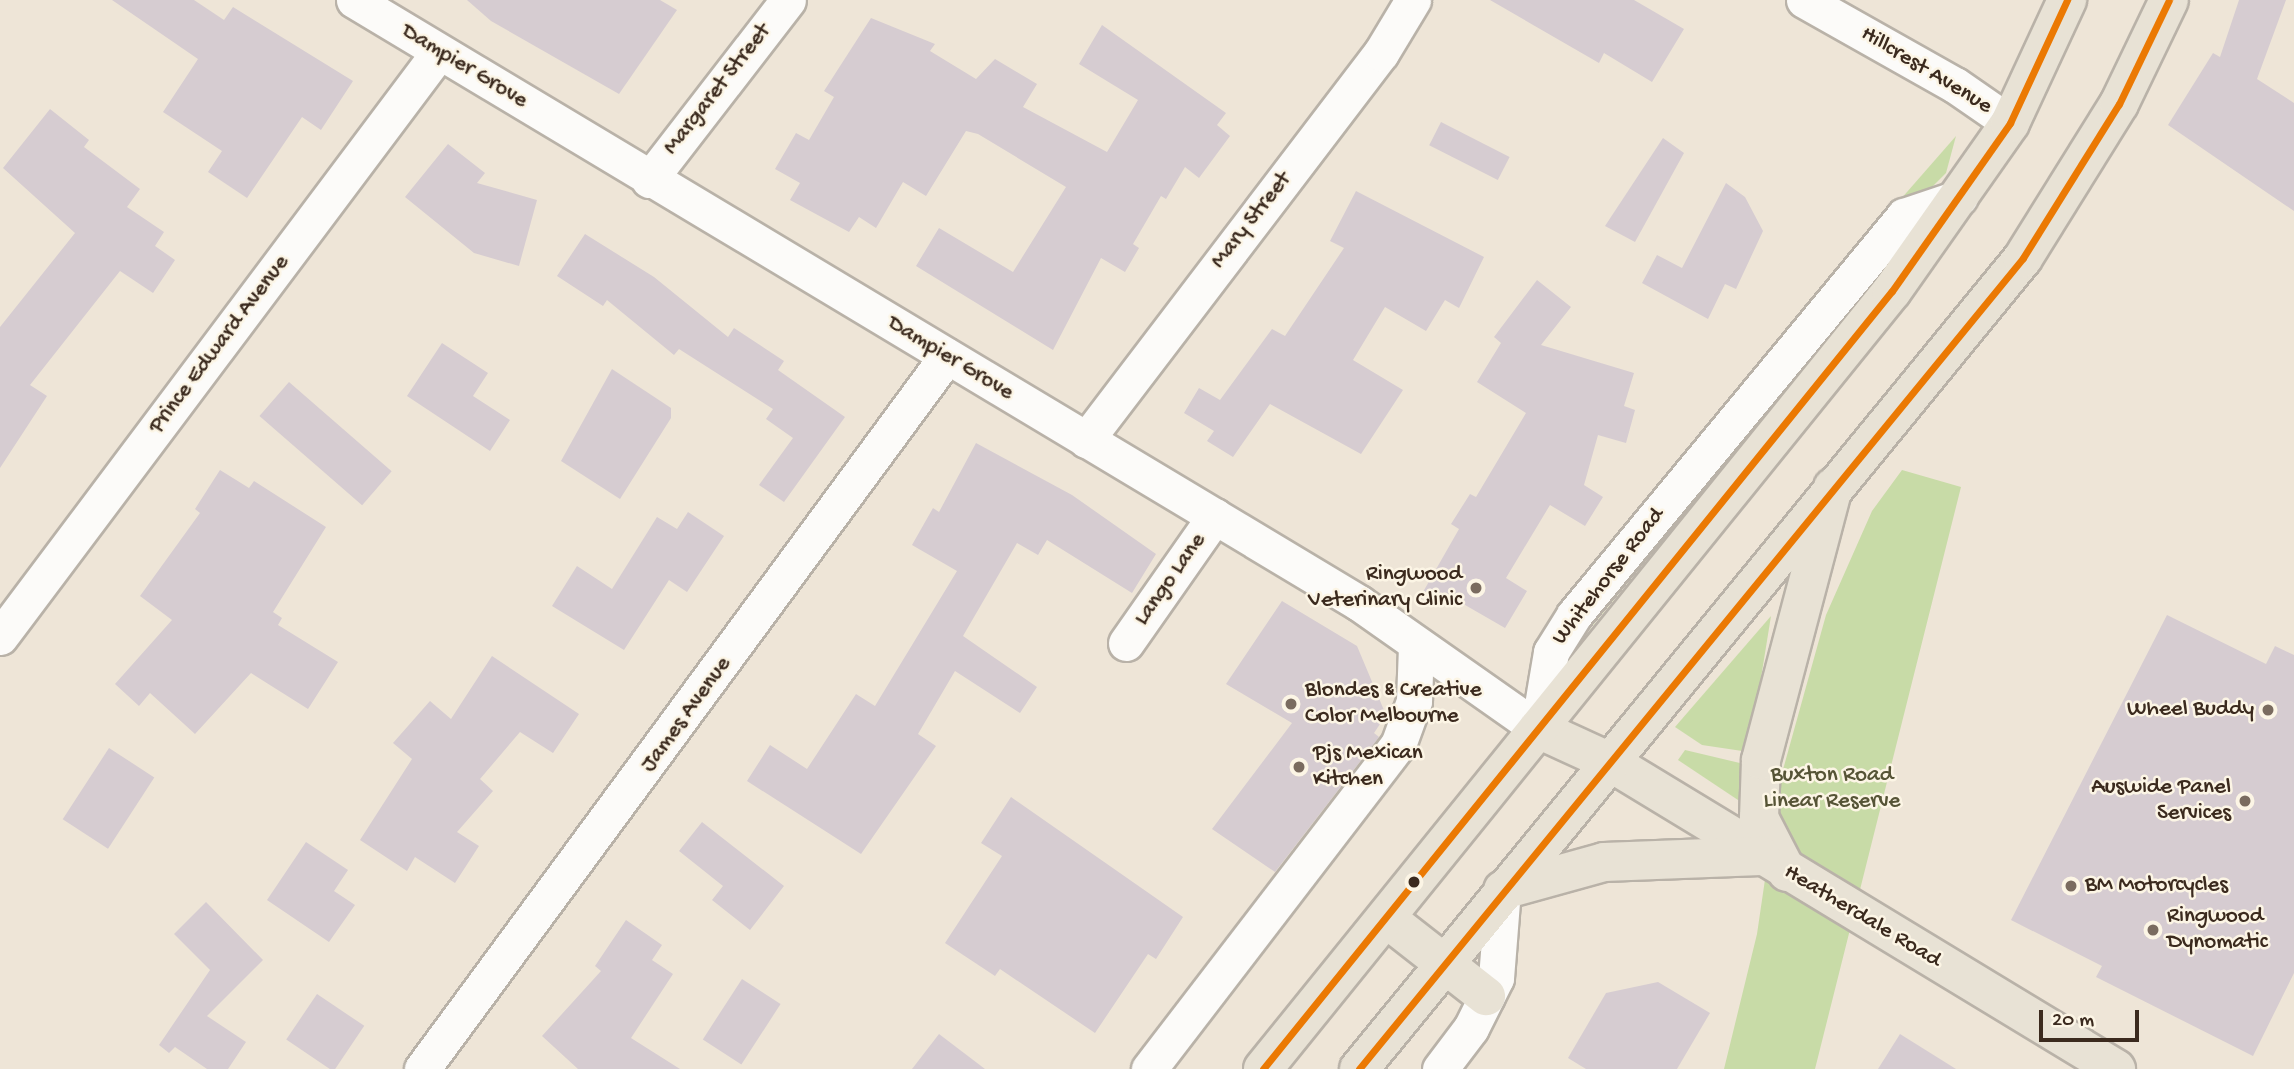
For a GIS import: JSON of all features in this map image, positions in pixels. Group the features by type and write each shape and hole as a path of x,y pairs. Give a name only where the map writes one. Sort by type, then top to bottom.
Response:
{"main road":[{"path":"1263,1069 1538,729 1960,197 2010,123 2067,0"},
{"path":"1359,1069 2023,258 2119,104 2169,0"},
{"path":"1503,890 1604,862 1774,864 1759,818 1761,760 1833,487"},
{"name":"Heatherdale Road","path":"1538,729 1610,762 1774,864 2116,1069"},
{"path":"1386,918 1442,966 1486,996"}],"street":[{"name":"Dampier Grove","path":"354,0 649,180 1359,603 1416,646 1538,729"},
{"name":"Margaret Street","path":"649,180 788,0"},
{"name":"Mary Street","path":"1086,440 1381,53 1413,0"},
{"name":"Hillcrest Avenue","path":"1804,0 1969,93 2010,123"},
{"name":"Prince Edward Avenue","path":"0,637 439,52"},
{"name":"James Avenue","path":"422,1069 947,356"},
{"name":"Lango Lane","path":"1126,643 1215,516"},
{"path":"1149,1069 1398,745 1414,701 1416,646"},
{"path":"1440,1069 1496,978 1503,890"}],"green space":[{"path":"1956,136 1946,173 1931,188 1900,200"},
{"name":"Buxton Road Linear Reserve","path":"1902,470 1961,487 1815,1069 1724,1069 1757,934 1779,784 1826,615 1872,511"},
{"path":"1634,558 1647,559 1576,646 1569,641"},
{"path":"1771,616 1749,752 1702,745 1675,727"},
{"path":"1685,750 1744,764 1741,802 1678,760"}],"building":[{"path":"112,0 194,0 224,20 233,7 353,81 321,130 302,117 247,198 208,172 222,151 163,112 198,59"},
{"path":"467,0 660,0 677,10 619,94 491,21"},
{"path":"1490,0 1634,0 1684,29 1652,82 1604,53 1599,63"},
{"path":"2239,0 2286,0 2257,79 2294,103 2294,211 2168,125 2213,53 2220,57"},
{"path":"871,18 935,44 930,51 976,79 995,59 1037,84 1023,107 1107,152 1138,100 1079,64 1102,25 1226,113 1217,125 1230,136 1199,178 1185,167 1166,199 1161,196 1133,244 1139,248 1125,272 1101,258 1053,350 916,266 939,228 1013,272 1066,187 978,134 966,131 926,196 903,182 876,228 859,217 849,232 790,200 800,183 775,169 796,133 809,140 834,97 824,91"},
{"path":"50,109 89,140 84,147 140,189 127,207 164,232 155,246 175,260 153,293 120,271 30,385 47,396 0,468 0,327 75,233 3,168"},
{"path":"1441,122 1510,157 1498,180 1429,145"},
{"path":"1663,138 1684,153 1635,242 1605,226"},
{"path":"448,144 485,173 477,183 537,200 519,266 474,253 405,197"},
{"path":"1726,183 1745,197 1763,231 1736,289 1725,284 1708,319 1642,283 1657,255 1682,268"},
{"path":"1356,191 1484,257 1459,308 1445,300 1426,331 1385,307 1353,360 1403,390 1361,454 1270,404 1233,457 1207,441 1214,431 1184,413 1199,388 1220,400 1272,329 1285,336 1344,248 1330,241"},
{"path":"585,234 654,277 728,337 734,328 784,361 778,370 845,417 784,502 759,485 793,438 766,419 773,409 679,349 674,355 607,300 603,306 557,276"},
{"path":"1537,280 1571,307 1541,345 1634,373 1624,406 1635,410 1626,443 1598,435 1584,485 1603,497 1585,526 1550,505 1506,578 1527,591 1505,628 1446,594 1419,599 1459,529 1451,524 1470,494 1476,497 1526,413 1477,382 1501,343 1494,337"},
{"path":"442,343 488,373 473,396 510,420 490,451 407,396"},
{"path":"612,369 671,408 671,418 620,499 561,461"},
{"path":"289,382 392,471 362,505 259,416"},
{"path":"976,443 1072,495 1156,554 1132,593 1047,540 1038,555 1017,543 963,636 1037,687 1020,713 955,671 918,734 936,746 861,854 747,781 770,745 807,769 856,694 875,706 957,571 912,545 933,508 939,512"},
{"path":"220,470 249,488 254,481 326,527 273,612 282,618 278,625 338,662 308,709 251,673 195,734 150,693 139,706 115,684 172,620 140,596 200,513 195,509"},
{"path":"688,512 724,536 687,592 669,580 624,650 552,606 577,566 612,589 657,517 677,529"},
{"path":"1282,601 1357,646 1386,715 1374,733 1379,737 1275,872 1212,829 1292,723 1226,684"},
{"path":"2167,615 2266,664 2275,646 2294,655 2294,973 2253,1056 2096,977 2102,966 2011,920"},
{"path":"492,656 579,714 553,753 520,732 480,779 493,791 457,832 479,846 455,883 415,857 407,871 360,840 412,759 393,743 430,701 451,719"},
{"path":"109,748 154,777 108,849 63,819"},
{"path":"1011,797 1183,917 1156,959 1148,954 1095,1033 1000,969 995,976 945,943 1002,856 981,843"},
{"path":"702,822 784,886 750,930 712,900 723,886 679,851"},
{"path":"306,842 348,870 334,891 355,905 329,942 267,900"},
{"path":"206,902 263,960 207,1016 246,1042 228,1069 207,1069 175,1047 169,1053 159,1045 210,970 174,934"},
{"path":"626,920 662,945 652,960 673,974 631,1038 680,1069 578,1069 542,1036 601,971 595,966"},
{"path":"742,979 781,1004 741,1064 703,1039"},
{"path":"1658,982 1710,1013 1677,1069 1586,1069 1568,1058 1606,993"},
{"path":"317,994 364,1026 335,1069 330,1069 286,1040"},
{"path":"939,1034 985,1069 912,1069"},
{"path":"1900,1034 1956,1069 1878,1069"}],"transit line":[{"path":"1263,1069 1892,291 2010,123 2067,0"},
{"path":"1359,1069 2023,258 2119,104 2169,0"}],"place":[{"name":"Ringwood Veterinary Clinic","path":"1476,588"},
{"name":"Blondes & Creative Color Melbourne","path":"1291,704"},
{"name":"Wheel Buddy","path":"2268,710"},
{"name":"Pjs Mexican Kitchen","path":"1299,767"},
{"name":"Auswide Panel Services","path":"2245,801"},
{"name":"BM Motorcycles","path":"2071,886"},
{"name":"Ringwood Dynomatic","path":"2153,930"}]}
